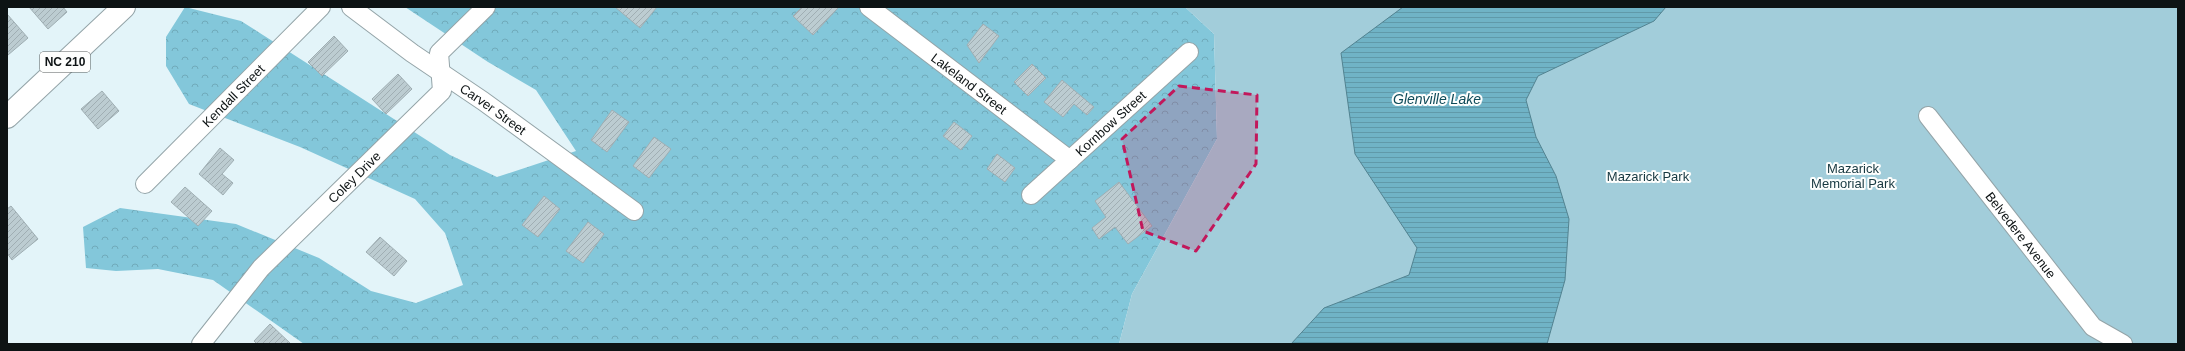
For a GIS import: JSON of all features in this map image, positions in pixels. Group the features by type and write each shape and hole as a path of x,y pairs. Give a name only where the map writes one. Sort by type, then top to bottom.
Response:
{"main road":[{"name":"NC 210","path":"7,117 124,7"}],"street":[{"name":"Kendall Street","path":"145,184 321,7"},
{"name":"Carver Street","path":"351,7 412,53 442,73 634,212"},
{"name":"Coley Drive","path":"201,344 261,268 442,92 442,73 439,53 486,7"},
{"name":"Lakeland Street","path":"870,7 1070,160"},
{"name":"Kornbow Street","path":"1031,195 1189,52"},
{"name":"Belvedere Avenue","path":"1928,116 2093,327 2123,344"}],"highlighted area":[{"path":"1179,86 1257,95 1256,164 1196,251 1143,231 1122,139"}],"green space":[{"path":"185,7 241,21 450,155 497,177 576,151 536,90 488,62 405,7 1185,7 1214,34 1217,139 1132,294 1119,344 304,344 213,280 158,269 116,271 86,268 83,227 120,208 236,224 319,258 371,291 416,303 463,285 445,233 415,199 300,147 189,104 166,66 166,37"},
{"name":"Mazarick Park","path":"1185,7 2178,7 2178,344 1119,344 1132,294 1217,139 1214,34"}],"water":[{"name":"Glenville Lake","path":"1403,7 1666,7 1654,21 1538,76 1526,100 1536,137 1556,176 1569,219 1565,280 1547,344 1291,344 1324,308 1409,275 1417,248 1355,154 1341,53"}],"building":[{"path":"29,7 63,7 67,12 48,29"},
{"path":"615,7 657,7 640,28"},
{"path":"802,7 838,8 813,35 793,16"},
{"path":"7,14 28,38 8,55 7,54"},
{"path":"983,24 999,36 979,63 967,45"},
{"path":"334,36 348,51 322,76 308,62"},
{"path":"1032,64 1046,78 1028,96 1014,82"},
{"path":"398,74 412,89 386,114 372,99"},
{"path":"1062,80 1094,107 1087,115 1074,104 1063,117 1044,102"},
{"path":"102,91 119,111 98,129 81,109"},
{"path":"612,110 629,122 607,152 591,140"},
{"path":"954,122 972,136 961,150 943,136"},
{"path":"654,137 671,149 649,178 633,166"},
{"path":"220,148 234,160 222,174 233,183 223,195 199,174"},
{"path":"997,154 1015,168 1005,182 987,169"},
{"path":"1119,182 1152,226 1128,244 1115,227 1099,239 1092,228 1106,217 1095,201"},
{"path":"185,187 212,211 198,226 171,202"},
{"path":"544,196 560,209 538,237 522,225"},
{"path":"11,206 38,239 12,260 7,253 7,209"},
{"path":"588,222 604,234 583,263 566,251"},
{"path":"380,237 407,261 394,276 366,252"},
{"path":"270,324 291,344 257,344 254,341"}],"park label":[{"name":"Mazarick Memorial Park","path":"1853,176"}]}
